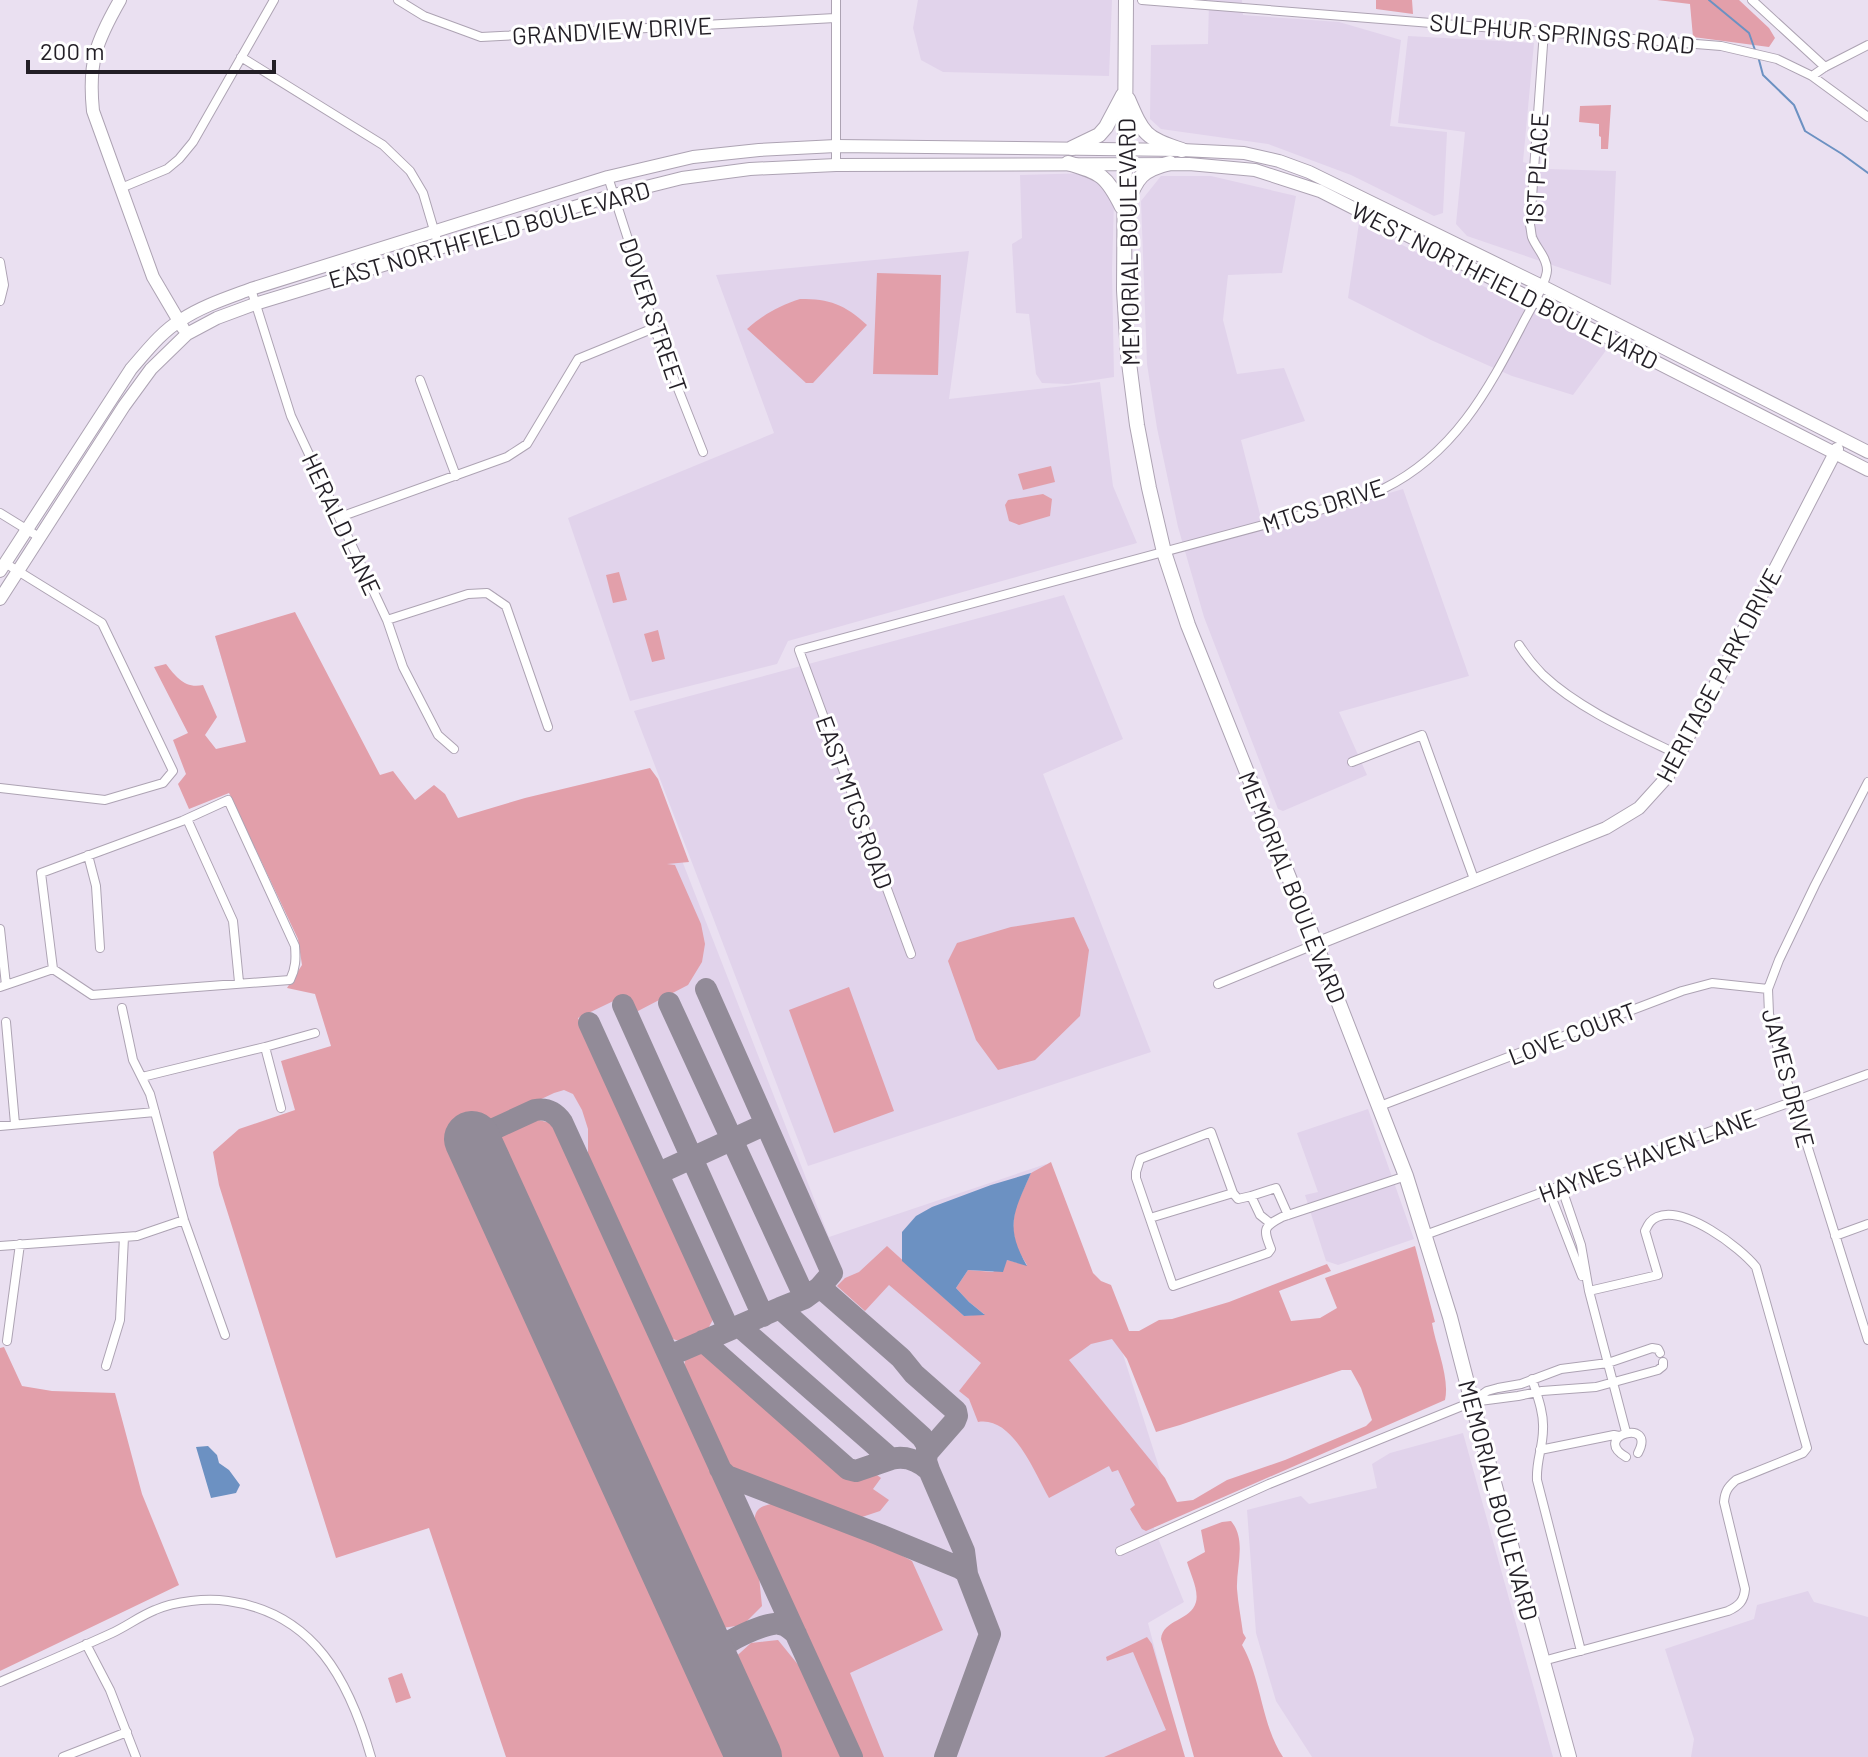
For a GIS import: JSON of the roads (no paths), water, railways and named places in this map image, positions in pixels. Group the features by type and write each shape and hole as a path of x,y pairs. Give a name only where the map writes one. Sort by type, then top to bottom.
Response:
{"main road":[{"path":"120,0 102,31 93,57 90,85 93,111 153,277 187,334"},
{"name":"MEMORIAL BOULEVARD","path":"1126,0 1124,290 1129,364 1137,425 1164,552 1192,634 1406,1176 1451,1322 1569,1757"},
{"path":"1125,91 1146,135 1182,150"},
{"path":"1124,210 1100,174 1070,156 1106,127 1125,91"},
{"name":"EAST NORTHFIELD BOULEVARD","path":"3,567 131,369 154,342 179,320 212,303 608,177 693,157 836,146 1070,156"},
{"name":"WEST NORTHFIELD BOULEVARD","path":"1124,156 1182,150 1244,153 1309,172 1542,286 1868,452"},
{"name":"EAST NORTHFIELD BOULEVARD","path":"0,599 151,369 187,334 217,318 439,247 682,178 750,169 1124,156"},
{"name":"WEST NORTHFIELD BOULEVARD","path":"1124,156 1255,170 1320,191 1868,470"},
{"path":"1124,210 1140,175 1170,163"},
{"path":"1765,417 1772,402"},
{"name":"HERITAGE PARK DRIVE","path":"1316,944 1610,826 1639,808 1668,776 1842,439"}],"street":[{"path":"121,188 167,169 193,142 274,0"},
{"name":"GRANDVIEW DRIVE","path":"398,0 424,16 481,37 835,18"},
{"path":"836,0 836,165"},
{"name":"SULPHUR SPRINGS ROAD","path":"1142,0 1721,46 1777,59 1812,76 1868,117"},
{"path":"1752,0 1825,67"},
{"name":"1ST PLACE","path":"1542,286 1547,271 1530,225 1544,31"},
{"path":"1812,76 1868,45"},
{"path":"241,57 383,145 410,171 423,193 439,247"},
{"name":"DOVER STREET","path":"608,177 654,328 703,452"},
{"path":"0,262 4,285 0,301"},
{"path":"1535,300 1542,286"},
{"name":"HERALD LANE","path":"251,289 291,416 387,620 403,667 438,735 454,749"},
{"name":"MTCS DRIVE","path":"799,650 1349,502 1381,490 1433,456 1460,429 1482,398 1535,300"},
{"path":"340,517 507,457 527,444 578,359 654,328"},
{"path":"420,380 456,476"},
{"path":"0,513 39,537"},
{"path":"0,788 105,800 163,783 173,771 102,623 19,570 3,567"},
{"path":"387,620 468,594 487,593 497,599 506,606 548,727"},
{"path":"1519,645 1546,677 1598,714 1679,755"},
{"name":"EAST MTCS ROAD","path":"799,650 911,954"},
{"path":"1352,762 1422,735 1474,879"},
{"name":"JAMES DRIVE","path":"1868,782 1815,885 1768,989 1773,1032 1868,1340"},
{"path":"228,800 295,946 296,959 290,980 92,995 53,969 41,873 88,855 187,819 228,800"},
{"path":"187,819 233,921 239,982"},
{"path":"88,855 96,886 100,948"},
{"path":"0,929 3,986 53,969"},
{"path":"1218,984 1316,944"},
{"name":"LOVE COURT","path":"1380,1106 1682,991 1712,983 1768,989"},
{"path":"122,1008 133,1060 150,1094 184,1220 225,1335"},
{"path":"6,1022 15,1124"},
{"path":"142,1077 315,1033"},
{"path":"265,1047 281,1108"},
{"name":"HAYNES HAVEN LANE","path":"1425,1235 1868,1074"},
{"path":"0,1126 155,1112"},
{"path":"1288,1215 1276,1188 1238,1199 1211,1132 1140,1159 1136,1178 1173,1286 1268,1253 1271,1249 1265,1228 1270,1223 1406,1176"},
{"path":"1561,1186 1581,1245 1589,1291 1613,1383 1622,1434 1617,1448 1626,1457"},
{"path":"1549,1191 1589,1291"},
{"path":"1150,1218 1233,1193"},
{"path":"1251,1196 1260,1215 1270,1223"},
{"path":"1543,1661 1730,1611 1739,1604 1744,1598 1745,1589 1724,1502 1725,1493 1736,1480 1803,1453 1807,1448 1756,1267 1740,1249 1684,1216 1659,1215 1650,1221 1645,1231 1658,1275 1589,1291"},
{"path":"0,1246 137,1236 184,1220"},
{"path":"1835,1236 1868,1224"},
{"path":"106,1366 120,1320 124,1237"},
{"path":"7,1341 20,1244"},
{"path":"1120,1551 1269,1484 1472,1402 1613,1383 1658,1370 1663,1366 1662,1357 1658,1349 1652,1348 1608,1363 1561,1369 1521,1384 1487,1391 1472,1402"},
{"path":"1532,1379 1544,1427 1536,1463 1541,1499 1581,1651"},
{"path":"1540,1450 1634,1433 1640,1438 1638,1453"},
{"path":"0,1682 157,1609 212,1599 249,1604 297,1627 317,1645 340,1678 363,1729 371,1757"},
{"path":"86,1644 110,1690 136,1757"},
{"path":"63,1757 127,1732"}],"water":[{"path":"1031,1173 1014,1219 1016,1240 1027,1266 1007,1260 1003,1272 968,1270 956,1288 985,1315 964,1316 902,1261 902,1232 916,1216 932,1207"},
{"path":"208,1446 240,1485 236,1493 211,1498 196,1447"}],"waterway":[{"path":"1709,0 1749,33 1755,50"},
{"path":"1759,60 1763,75 1794,105 1805,131 1868,173"}]}
